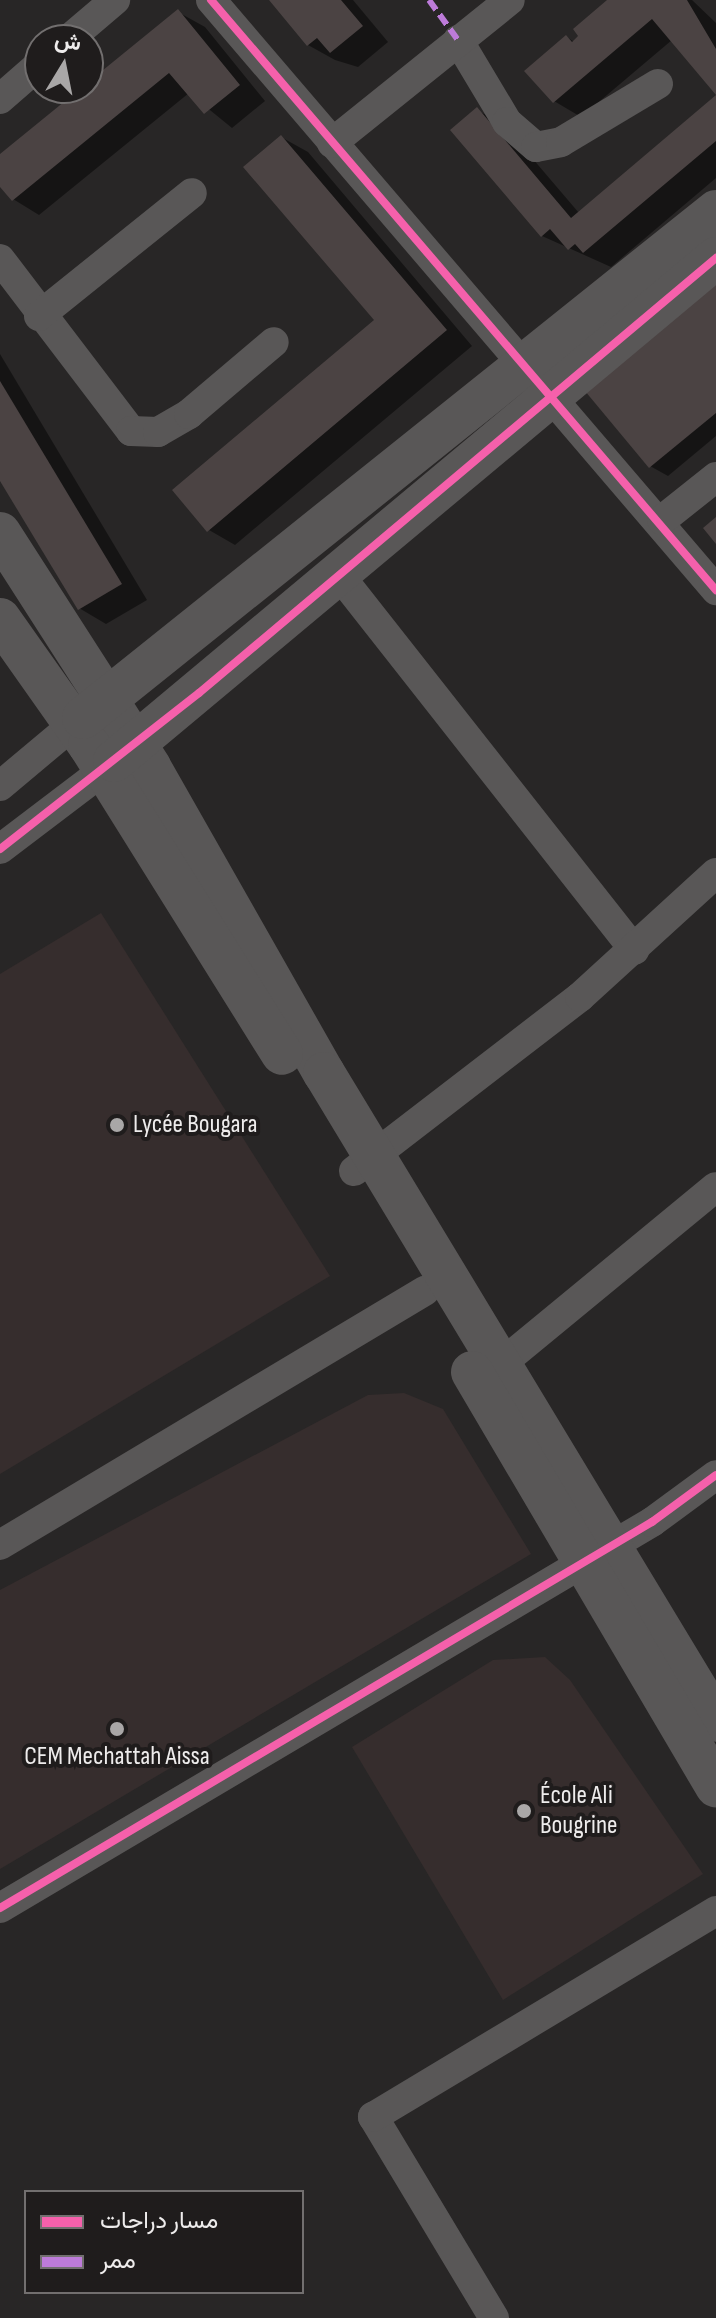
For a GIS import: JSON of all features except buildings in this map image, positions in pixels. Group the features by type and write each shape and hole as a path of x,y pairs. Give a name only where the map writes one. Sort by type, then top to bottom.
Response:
{"main road":[{"path":"90,713 522,361 716,211"},
{"path":"104,770 134,742 340,576 716,258"},
{"path":"0,533 90,713 104,770 501,1364 716,1786"},
{"path":"0,619 90,713 134,742 365,1164 425,1291 597,1552 716,1721"}],"street":[{"path":"87,24 115,0"},
{"path":"211,0 662,520 716,590"},
{"path":"332,143 510,0"},
{"path":"458,40 507,122 536,147 561,142 658,84"},
{"path":"0,99 24,78"},
{"path":"39,316 192,193"},
{"path":"0,259 39,316 131,431 158,432 189,414 274,342"},
{"path":"662,520 716,477"},
{"path":"340,576 634,950"},
{"path":"0,786 90,713"},
{"path":"0,849 104,770"},
{"path":"365,1164 634,950 716,873"},
{"path":"501,1364 716,1187"},
{"path":"0,1545 425,1291"},
{"path":"0,1908 597,1552 716,1475"},
{"path":"494,2318 373,2117 716,1911"}],"shaded area":[{"name":"Lycée Bougara","path":"101,913 330,1276 0,1474 0,974"},
{"name":"CEM Mechattah Aissa","path":"404,1393 443,1409 531,1554 0,1869 0,1590 368,1395"},
{"name":"École Ali Bougrine","path":"545,1657 570,1680 703,1874 503,2000 352,1747 493,1660"}],"marked path":[{"path":"429,0 458,40"}],"cycle path":[{"path":"211,0 716,590"},
{"path":"0,849 199,693 716,258"},
{"path":"0,1908 652,1522 716,1475"}],"place":[{"name":"Lycée Bougara","path":"117,1125"},
{"name":"CEM Mechattah Aissa","path":"117,1729"},
{"name":"École Ali Bougrine","path":"524,1811"}]}
